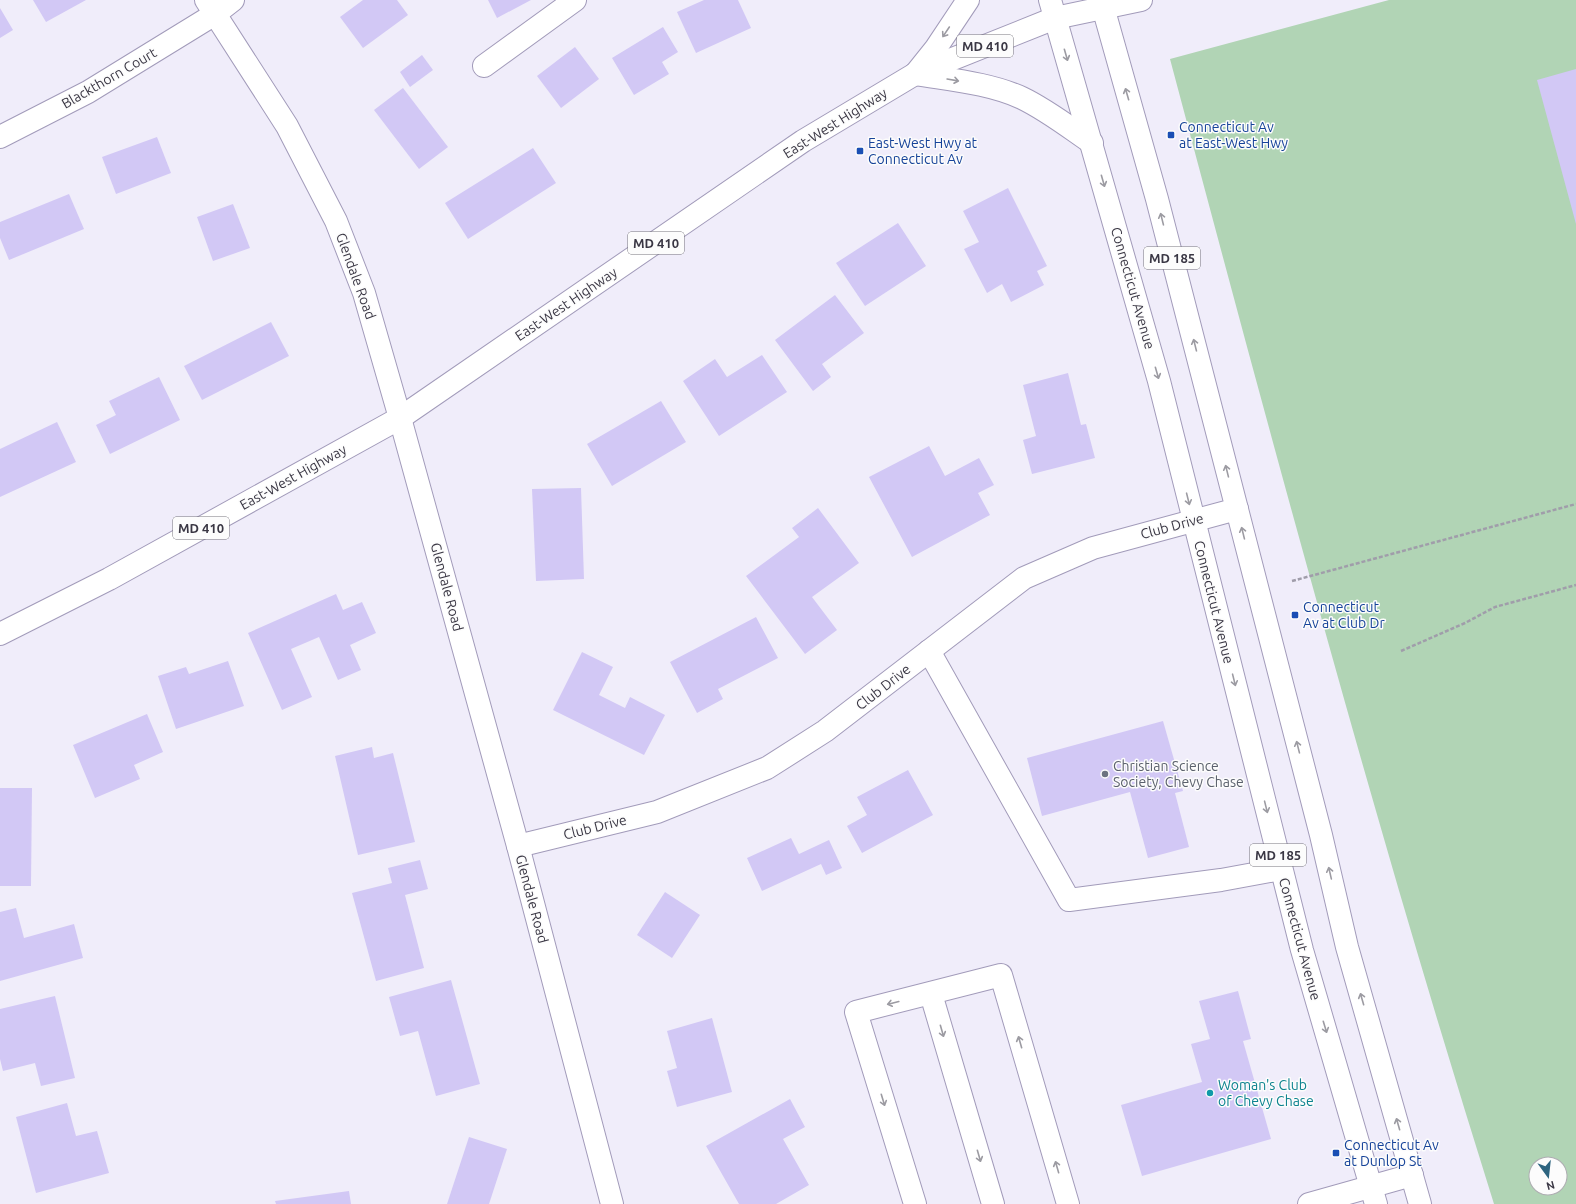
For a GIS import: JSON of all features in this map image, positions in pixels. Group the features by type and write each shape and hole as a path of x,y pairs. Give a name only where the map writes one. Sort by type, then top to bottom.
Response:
{"main road":[{"name":"Blackthorn Court","path":"0,137 88,92 211,7 233,0"},
{"path":"484,66 575,0"},
{"path":"968,0 936,48 915,74 988,86 1022,98 1050,114 1092,143"},
{"name":"East-West Highway","path":"0,634 109,580 400,418 803,142 915,74 1053,9 1141,0"},
{"name":"MD 185","path":"1102,4 1157,199 1321,835 1348,947 1420,1204"},
{"name":"Glendale Road","path":"211,7 287,126 336,221 364,293 518,846 612,1204"},
{"name":"Connecticut Avenue","path":"1053,9 1159,381 1302,950 1374,1195"},
{"name":"Club Drive","path":"518,846 657,812 766,768 825,731 1024,578 1092,548 1237,509"},
{"path":"929,651 1069,900 1221,880 1281,868"},
{"path":"915,1204 856,1012 1001,975 1068,1204"},
{"path":"931,994 993,1204"},
{"path":"1310,1204 1374,1195 1412,1175"}],"path":[{"path":"1292,581 1576,504"},
{"path":"1401,651 1465,624 1495,607 1576,585"}],"green space":[{"path":"1389,0 1576,0 1576,1204 1494,1204 1450,1062 1366,777 1247,346 1170,59"}],"building":[{"path":"33,0 86,0 46,22"},
{"path":"363,0 397,0 408,15 363,48 340,17"},
{"path":"488,0 531,0 497,18"},
{"path":"704,0 738,0 751,28 696,53 677,12"},
{"path":"0,8 13,30 0,38"},
{"path":"663,27 678,52 662,62 669,74 634,95 612,58"},
{"path":"575,47 599,79 561,108 537,76"},
{"path":"422,55 433,70 410,87 400,72"},
{"path":"1576,69 1576,224 1537,80"},
{"path":"403,88 448,147 419,169 374,110"},
{"path":"157,137 171,173 116,194 102,157"},
{"path":"533,148 556,183 468,239 445,203"},
{"path":"1008,188 1047,266 1037,271 1044,285 1011,302 1002,284 987,293 964,249 979,242 963,211"},
{"path":"69,194 84,229 9,260 0,238 0,222"},
{"path":"233,204 250,248 213,261 197,217"},
{"path":"898,223 926,266 865,306 836,263"},
{"path":"835,295 864,333 822,364 831,377 813,391 775,340"},
{"path":"271,322 289,356 202,400 184,366"},
{"path":"762,355 787,392 719,436 683,381 715,359 727,377"},
{"path":"1068,373 1081,425 1086,424 1095,458 1032,474 1023,440 1036,436 1023,385"},
{"path":"159,377 180,420 110,454 96,425 116,415 109,401"},
{"path":"661,401 686,442 612,486 587,444"},
{"path":"57,422 76,462 0,497 0,449"},
{"path":"929,446 945,476 979,458 994,485 978,493 990,515 912,557 869,477"},
{"path":"581,488 584,579 536,581 532,489"},
{"path":"818,508 859,563 812,597 837,630 805,654 746,576 799,537 792,528"},
{"path":"336,594 343,610 362,602 376,633 350,645 361,670 338,680 319,637 291,649 312,697 282,710 248,633"},
{"path":"756,617 778,658 718,689 723,699 697,713 670,662"},
{"path":"582,652 613,667 599,695 625,708 630,697 665,715 644,755 553,710"},
{"path":"228,661 244,706 176,729 158,676 186,667 189,674"},
{"path":"147,714 163,752 134,765 140,779 95,798 73,745"},
{"name":"Christian Science Society, Chevy Chase","path":"1163,721 1183,791 1175,793 1189,847 1148,858 1130,792 1042,816 1027,758"},
{"path":"372,747 374,758 393,753 415,842 358,855 335,756"},
{"path":"908,770 933,815 862,853 847,826 867,815 857,797"},
{"path":"0,788 32,788 31,886 0,886"},
{"path":"791,838 799,854 829,840 842,868 826,875 821,864 762,891 747,858"},
{"path":"420,860 428,889 405,895 424,968 376,981 352,893 392,883 388,868"},
{"path":"665,892 700,915 672,958 637,935"},
{"path":"16,908 24,938 74,924 83,958 0,981 0,912"},
{"path":"451,980 480,1084 436,1096 418,1031 400,1036 389,997"},
{"name":"Woman's Club of Chevy Chase","path":"1238,991 1251,1039 1243,1041 1271,1139 1142,1176 1121,1105 1202,1082 1191,1044 1210,1039 1199,1001"},
{"path":"55,996 75,1078 41,1086 35,1063 3,1071 0,1059 0,1009"},
{"path":"712,1018 732,1092 677,1107 667,1071 677,1068 667,1031"},
{"path":"790,1099 805,1127 783,1139 809,1185 776,1204 739,1204 706,1146"},
{"path":"67,1103 76,1136 97,1131 109,1173 36,1193 16,1117"},
{"path":"469,1137 507,1149 489,1204 447,1204"},
{"path":"349,1191 351,1204 276,1204 275,1201"}],"place":[{"name":"Connecticut Av at East-West Hwy","path":"1171,135"},
{"name":"East-West Hwy at Connecticut Av","path":"860,151"},
{"name":"Connecticut Av at Club Dr","path":"1295,615"},
{"name":"Christian Science Society, Chevy Chase","path":"1105,774"},
{"name":"Woman's Club of Chevy Chase","path":"1210,1093"},
{"name":"Connecticut Av at Dunlop St","path":"1336,1153"}]}
